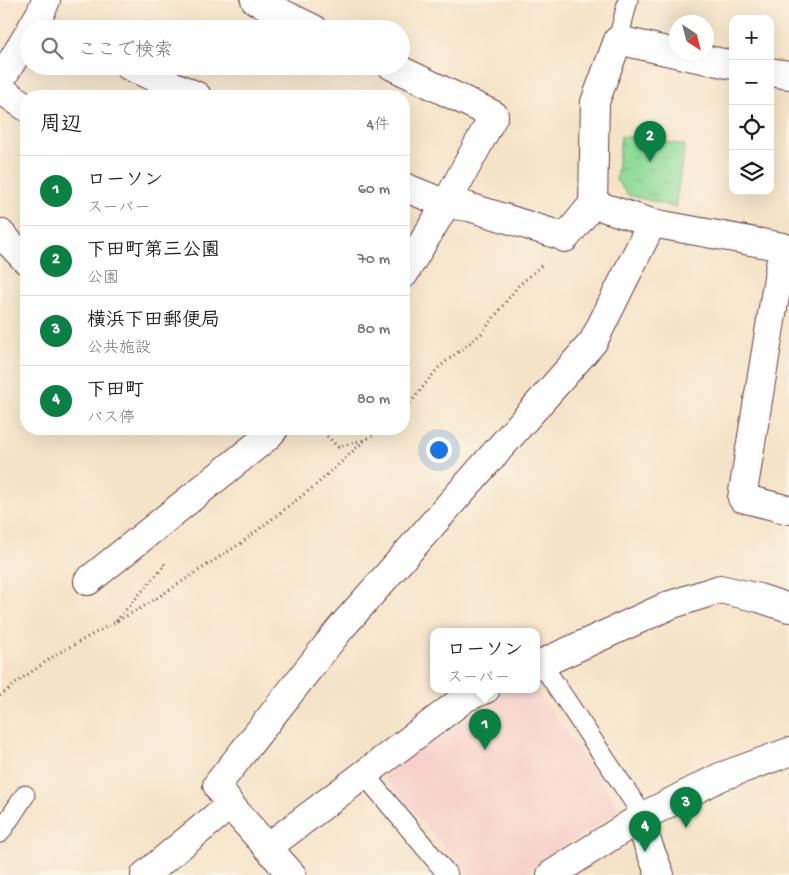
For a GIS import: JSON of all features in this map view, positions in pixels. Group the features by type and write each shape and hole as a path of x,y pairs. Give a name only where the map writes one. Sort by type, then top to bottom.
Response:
{"street":[{"path":"255,0 296,20"},
{"path":"410,189 446,204 469,207 565,238 593,204 595,102 618,40 729,64"},
{"path":"0,81 20,50"},
{"path":"774,73 789,75"},
{"path":"149,75 183,90"},
{"path":"410,75 494,115 446,204 410,264"},
{"path":"0,89 20,103"},
{"path":"593,204 652,223 783,247 742,498 789,510"},
{"path":"292,875 230,805 217,785 340,629 594,342 652,223"},
{"path":"0,233 20,254"},
{"path":"88,581 269,435"},
{"path":"540,664 670,605 720,589 789,608"},
{"path":"268,847 466,698 477,693"},
{"path":"551,875 641,818 720,777 789,752"},
{"path":"145,875 230,805"},
{"path":"641,818 660,875"}],"lane":[{"path":"618,40 628,0"},
{"path":"540,666 641,818"},
{"path":"364,774 448,875"},
{"path":"0,833 25,795"}],"path":[{"path":"410,403 438,368 482,333 518,286 542,264 562,236"},
{"path":"326,435 338,447 365,440"},
{"path":"0,696 57,654 146,605 242,543 316,485 373,435"}],"shaded area":[{"path":"498,693 538,693 621,809 523,875 469,875 383,777"}],"green space":[{"path":"621,136 685,145 675,207 628,195 616,180"}],"place":[{"name":"下田町第三公園","path":"650,162"},
{"name":"ローソン","path":"485,750"},
{"name":"横浜下田郵便局","path":"686,828"},
{"name":"下田町","path":"645,852"}]}
